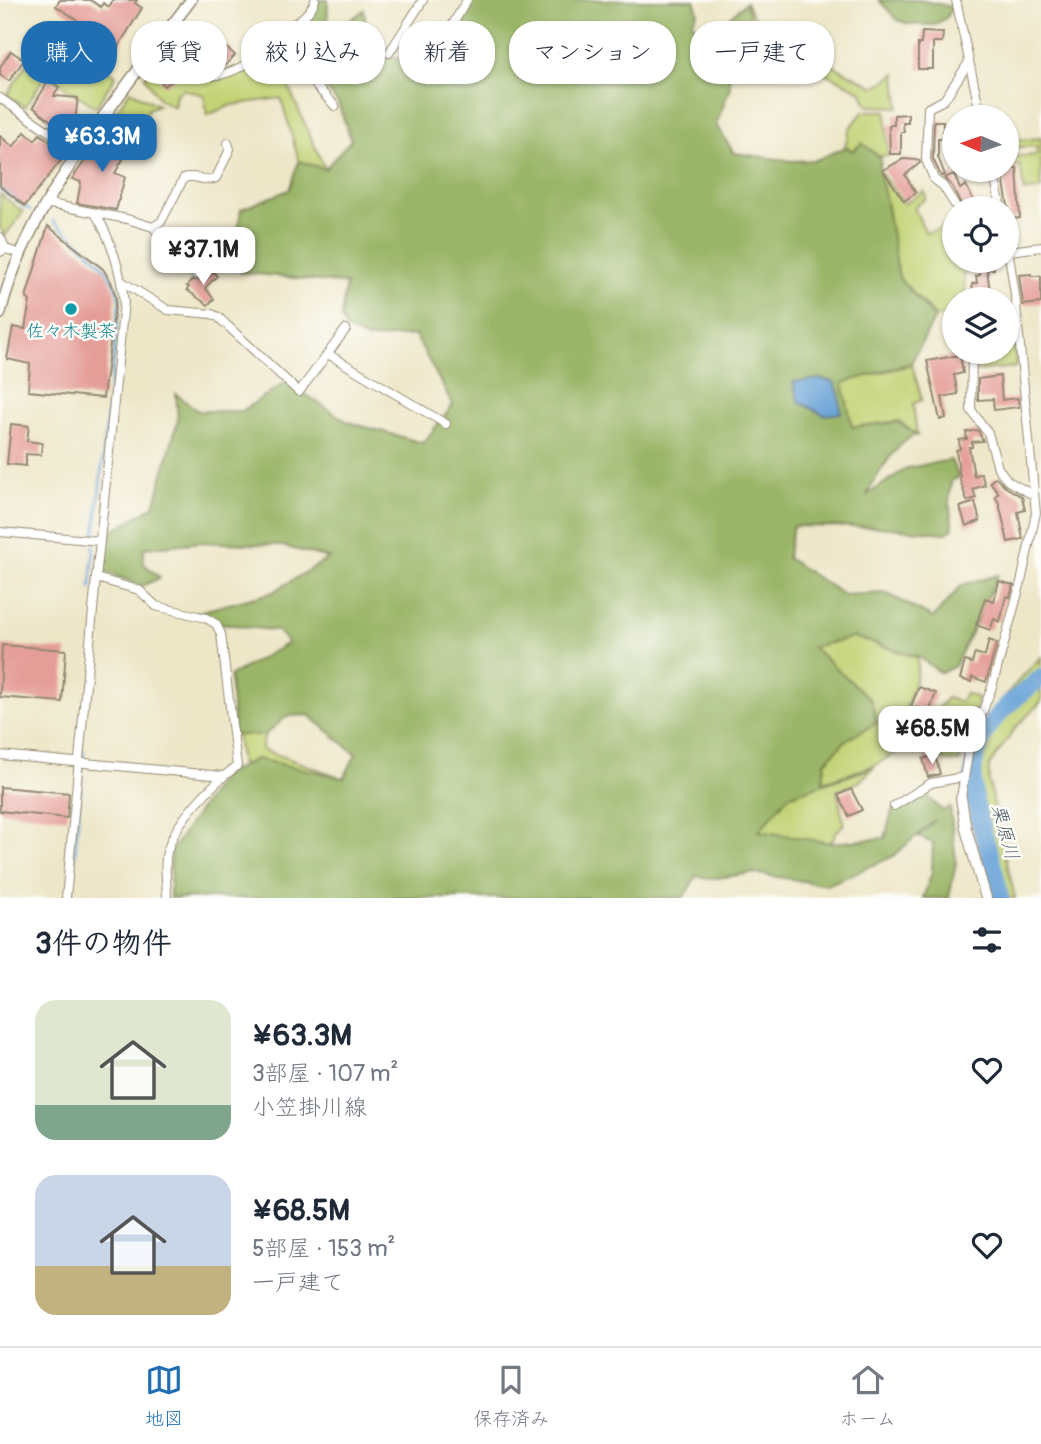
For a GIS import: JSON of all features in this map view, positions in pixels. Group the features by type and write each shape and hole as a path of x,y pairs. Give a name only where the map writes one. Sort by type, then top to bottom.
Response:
{"main road":[{"path":"174,21 191,0"},
{"path":"0,314 20,254 46,202 131,80"}],"street":[{"path":"297,21 309,12 315,0"},
{"path":"389,53 423,0"},
{"path":"455,21 467,0"},
{"path":"956,0 978,105"},
{"path":"949,196 934,179 926,160 928,108 944,100 969,62"},
{"path":"315,84 335,106"},
{"path":"0,98 79,152"},
{"path":"153,227 161,222 184,178 216,178 230,149 228,143"},
{"path":"46,202 153,227 195,275"},
{"path":"66,898 83,762 96,578 124,302 121,281 105,229 95,213"},
{"path":"0,237 3,251 20,254"},
{"path":"1019,250 1041,247"},
{"path":"121,281 168,310 212,314 218,317 299,392 346,329"},
{"path":"986,898 966,829 961,797 969,747 992,687 1038,514 1033,495 1019,339"},
{"path":"328,354 446,424"},
{"path":"972,364 971,410 988,433 998,468 1008,481 1033,495"},
{"path":"0,532 100,541"},
{"path":"96,578 139,590 156,606 206,618 216,624 221,635 237,766 223,776 195,806 175,833 167,851 167,898"},
{"path":"0,755 223,776"},
{"path":"894,806 931,783 963,777"}],"green space":[{"path":"317,0 328,0 327,21 301,21 313,12"},
{"path":"469,0 694,0 698,12 693,21 690,21 690,84 730,84 716,125 734,153 792,161 816,160 846,147 853,151 862,143 881,159 879,171 899,278 935,318 911,363 843,383 852,427 897,422 917,435 895,451 867,495 907,468 951,460 959,477 951,481 949,503 953,529 946,533 878,527 793,526 787,558 844,595 886,593 933,618 962,585 998,575 955,666 941,673 919,657 854,637 813,647 871,700 877,723 846,740 825,762 823,782 874,767 788,796 759,831 831,843 885,838 892,811 927,792 929,798 943,811 950,807 956,863 949,898 923,898 932,872 933,843 918,837 935,820 892,857 827,885 753,873 709,879 697,875 683,898 170,898 171,851 223,776 256,759 344,778 356,754 309,715 287,716 265,735 234,735 230,676 288,643 278,631 212,622 191,614 271,593 329,558 278,545 201,542 144,548 144,564 160,578 142,586 103,571 108,534 154,506 178,420 176,394 198,411 242,411 286,382 348,422 423,443 453,405 415,335 368,339 346,329 341,317 346,284 240,272 236,243 241,209 289,190 299,161 325,169 351,140 338,103 323,84 385,84 385,59 391,56 399,59 399,84 495,84 495,21 459,21"},
{"path":"879,0 920,0 952,7 947,17 934,25 908,24 897,20"},
{"path":"746,2 756,21 750,21"},
{"path":"746,2 750,21 726,21"},
{"path":"364,10 365,21 349,21"},
{"path":"834,66 875,87 896,74 899,107 868,106 861,91 834,78"},
{"path":"241,69 241,84 287,84 325,169 299,161 281,98 232,105 207,115 204,95 183,89 176,94 174,107 159,99 149,84 227,84 227,75"},
{"path":"21,73 21,84 40,84 25,107 7,95"},
{"path":"60,84 110,84 96,107"},
{"path":"130,91 158,105 148,109 141,132 130,147 106,126"},
{"path":"864,111 886,111 888,156 878,156 862,143 853,151 845,146 850,128"},
{"path":"1041,138 1041,189 1024,192 1019,156 1037,155 1036,146 1019,147 1019,140"},
{"path":"879,171 904,204 924,191 926,198 914,208 926,233 942,228 942,273 965,273 965,287 942,287 942,316 936,317 899,278"},
{"path":"0,194 23,212 5,236 0,227"},
{"path":"975,364 1016,364 1016,367 975,371"},
{"path":"912,365 922,400 913,404 917,435 899,421 852,427 842,382"},
{"path":"854,637 918,658 917,674 904,714 919,723 911,743 874,766 823,783 825,763 846,740 812,647"},
{"path":"1041,657 1041,702 1016,727 989,766 989,782 1015,898 992,898 970,815 970,768 984,727 1009,691"},
{"path":"965,693 978,698 959,762 943,760 932,746 942,725 934,718 936,711 947,698 960,702"},
{"path":"237,735 265,735 261,749 340,777 256,759 241,766"},
{"path":"874,767 859,782 837,791 844,824 835,833 831,843 759,831 788,796"}],"water":[{"path":"821,379 834,382 839,394 841,413 824,415 799,402 793,382"}],"building":[{"path":"60,0 90,0 101,7 103,3 109,7 113,0 137,0 135,3 142,8 134,21 131,21 131,26 118,47 117,21 79,21 56,6"},
{"path":"922,32 943,33 942,42 933,42 933,69 918,69 918,44 921,44"},
{"path":"227,48 235,55 227,64"},
{"path":"11,51 21,58 21,64 9,81 0,75 0,67"},
{"path":"47,84 59,87 54,96 78,98 74,127 78,130 73,138 33,107"},
{"path":"908,114 908,123 903,123 904,132 901,132 901,154 890,154 889,125 894,125 894,115"},
{"path":"934,121 942,121 938,157 942,176 933,159"},
{"path":"106,131 130,147 115,173 125,177 116,210 77,203 81,182 72,179"},
{"path":"25,132 35,140 40,134 66,154 25,206 0,186 0,136 13,147"},
{"path":"903,159 919,160 920,163 905,175 916,193 904,201 883,170"},
{"path":"948,182 957,182 960,189 966,185 971,196 957,196"},
{"path":"1004,182 1018,182 1019,196 1006,196"},
{"name":"佐々木製茶","path":"48,226 103,269 111,282 116,298 103,398 28,391 30,364 7,359 13,327 25,329 30,301 26,297"},
{"path":"209,267 217,276 205,288 214,299 208,305 187,290 187,286 192,280 200,280"},
{"path":"987,273 989,287 972,287 972,284 977,283 976,276"},
{"path":"1019,275 1041,276 1041,303 1023,305"},
{"path":"942,358 942,364 962,364 963,373 954,375 958,394 942,397 946,418 940,420 927,361"},
{"path":"1000,376 1002,400 1018,398 1019,407 994,410 993,399 978,400 978,379"},
{"path":"11,424 29,426 27,441 42,443 41,455 26,454 26,466 7,464"},
{"path":"978,430 983,441 972,442 972,447 969,447 974,476 981,473 985,485 973,489 976,498 967,501 960,480 956,450 960,449 959,440 967,439 966,432"},
{"path":"996,477 1004,486 1022,497 1025,510 1018,512 1023,539 1008,542 995,496 999,493 990,482"},
{"path":"975,502 980,521 966,526 960,507"},
{"path":"999,581 1013,585 1010,597 1006,596 1000,622 994,619 990,630 976,625 985,598 994,601"},
{"path":"989,640 997,643 986,682 972,677 971,682 960,679 965,661 972,663 975,653 985,656"},
{"path":"2,645 66,650 62,702 0,697"},
{"path":"919,687 936,693 929,712 911,706"},
{"path":"935,755 940,774 928,777 923,759"},
{"path":"0,787 69,793 67,818 0,811"},
{"path":"851,789 862,810 849,816 838,795"}],"waterway":[{"path":"0,189 30,210"},
{"path":"53,221 94,256 116,288 120,301 109,398"},
{"path":"95,536 108,406"},
{"path":"91,588 94,544"},
{"name":"栗原川","path":"1000,898 977,809 973,787 974,765 980,743 993,721 1041,677"},
{"path":"71,898 84,751"}],"place":[{"name":"佐々木製茶","path":"71,309"}]}
